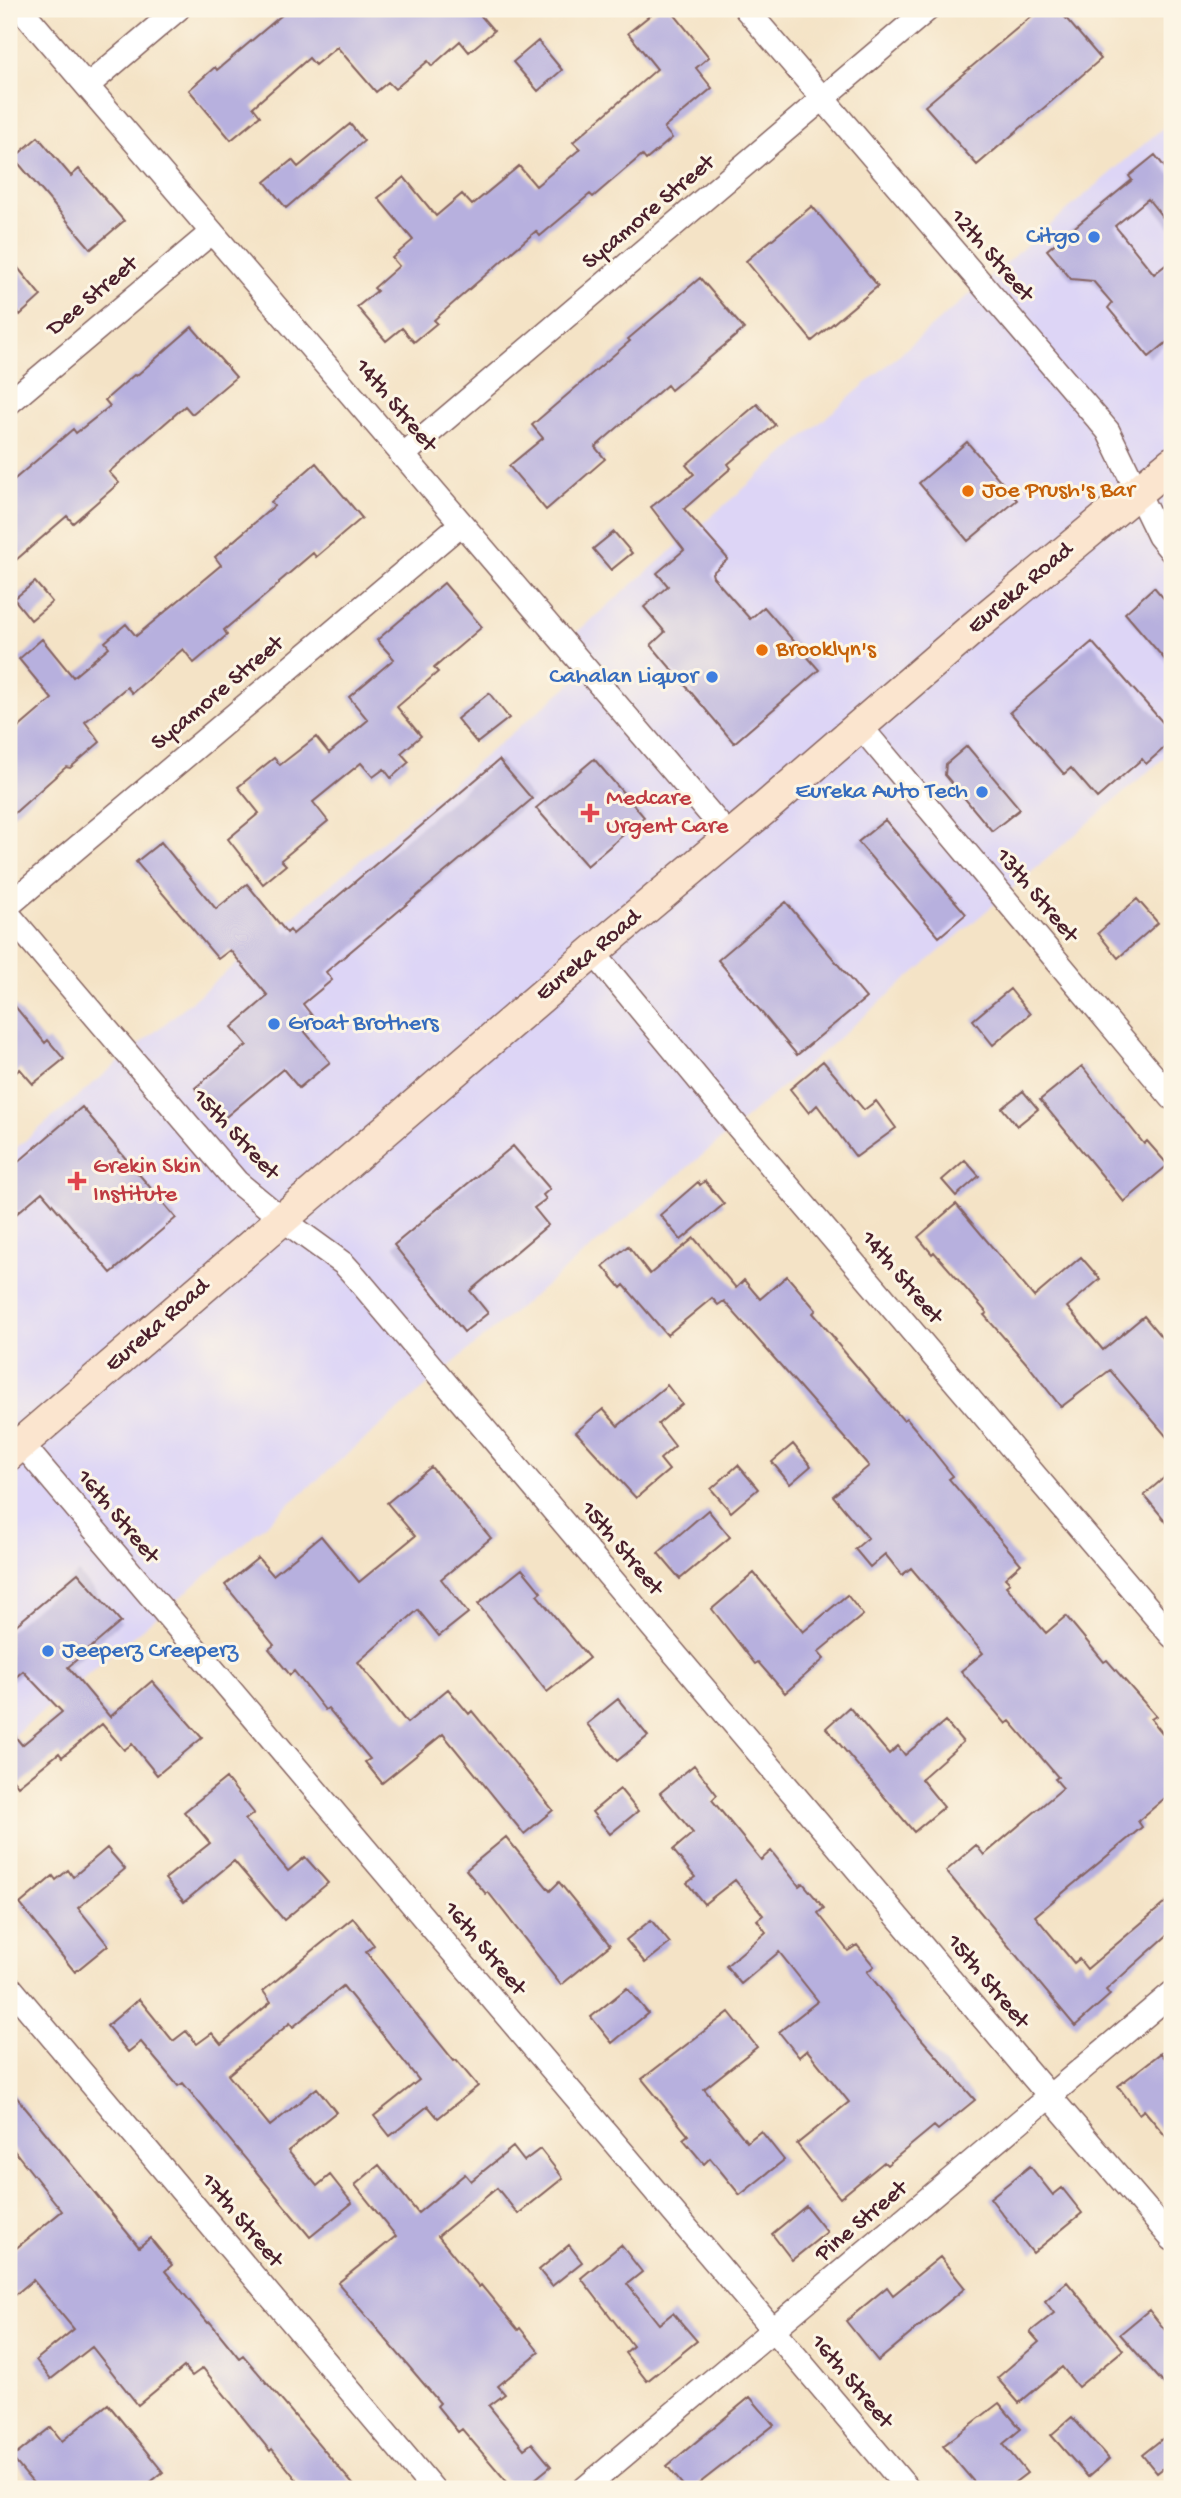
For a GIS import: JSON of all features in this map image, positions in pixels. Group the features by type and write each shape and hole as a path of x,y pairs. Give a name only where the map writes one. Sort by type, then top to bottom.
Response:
{"main road":[{"name":"Eureka Road","path":"15,1449 593,952 1172,463"}],"street":[{"name":"14th Street","path":"21,9 730,837"},
{"path":"87,86 178,9"},
{"name":"12th Street","path":"746,9 1108,431 1159,536 1172,552"},
{"name":"Sycamore Street","path":"402,456 928,9"},
{"name":"Dee Street","path":"9,403 212,232"},
{"name":"Sycamore Street","path":"9,905 461,524"},
{"name":"13th Street","path":"860,726 1172,1098"},
{"name":"15th Street","path":"9,915 232,1177 282,1219 344,1264 363,1285 1172,2239"},
{"name":"14th Street","path":"593,952 737,1126 1172,1636"},
{"name":"16th Street","path":"15,1449 908,2489"},
{"name":"17th Street","path":"9,1986 433,2489"},
{"name":"Pine Street","path":"584,2489 1172,1993"}],"shaded area":[{"path":"1172,120 1172,751 711,1148 9,1739 9,1154 586,671 563,644"}],"building":[{"path":"289,9 475,9 494,31 469,52 460,41 432,66 428,61 395,89 388,82 376,92 337,47 315,65 309,58 253,107 260,116 231,140 189,90"},
{"path":"658,9 670,9 709,57 696,68 712,88 664,128 672,138 646,160 642,155 593,197 590,194 540,236 536,231 434,320 437,323 414,342 402,328 386,341 357,307 377,291 374,288 399,266 392,258 413,240 378,198 404,177 436,216 462,194 472,205 519,166 536,186 580,149 573,142 657,69 628,33"},
{"path":"1040,9 1058,9 1101,59 977,165 925,106"},
{"path":"538,41 562,70 538,91 513,62"},
{"path":"350,124 364,141 286,208 265,182 292,160 298,167"},
{"path":"38,137 71,176 79,169 124,221 91,249 14,158"},
{"path":"1155,155 1172,176 1172,229 1148,199 1115,226 1154,274 1172,260 1172,338 1149,357 1108,308 1112,303 1093,281 1071,279 1047,250 1132,180 1129,176"},
{"path":"812,206 878,286 812,341 746,261"},
{"path":"9,257 41,296 20,315 9,302"},
{"path":"700,278 744,329 671,390 667,385 595,447 605,459 546,510 509,466 543,438 532,425"},
{"path":"192,327 236,377 192,414 185,406 109,472 119,483 73,523 67,516 9,566 9,484 73,429 76,433 110,406 105,400"},
{"path":"757,404 775,425 728,464 731,468 684,509 728,559 712,573 713,577 750,619 764,607 819,670 734,743 651,645 665,632 644,607 668,586 657,573 684,550 651,507 694,474 686,465"},
{"name":"Joe Prush's Bar","path":"967,442 1017,500 968,541 919,483"},
{"path":"316,463 362,518 316,557 313,553 279,582 224,630 227,635 194,663 183,649 132,693 127,687 85,722 100,742 70,768 66,767 9,818 9,736 52,699 19,659 42,639 73,677 109,647 105,642 126,624 136,636 221,565 215,557 274,506 271,502"},
{"path":"614,532 632,553 611,570 593,549"},
{"path":"35,582 52,602 31,620 14,599"},
{"path":"444,583 482,627 434,668 438,672 397,707 421,736 401,753 409,762 391,778 384,769 373,777 361,763 313,802 328,821 281,860 286,865 263,884 228,839 259,813 238,787 274,758 280,765 316,737 329,753 368,720 349,697 394,659 377,640"},
{"path":"1154,587 1172,608 1172,668 1125,613"},
{"path":"1092,642 1172,733 1172,741 1146,764 1142,759 1097,798 1071,768 1064,774 1010,712"},
{"path":"489,693 509,718 477,743 457,719"},
{"name":"Eureka Auto Tech","path":"967,746 1020,809 992,831 945,775 946,764"},
{"name":"Medcare Urgent Care","path":"594,759 644,817 587,866 536,808"},
{"path":"499,760 532,799 326,972 332,980 303,1004 317,1022 305,1032 330,1062 299,1088 283,1069 222,1120 195,1088 247,1045 232,1027 268,996 230,950 218,959 136,862 161,842 216,909 247,884 287,933 290,930 293,934"},
{"path":"885,820 966,914 939,937 858,842"},
{"path":"1137,899 1158,923 1118,958 1098,933"},
{"path":"786,902 866,998 797,1055 718,960"},
{"path":"1010,989 1030,1014 993,1045 973,1020"},
{"path":"9,999 45,1043 48,1040 64,1059 33,1084 20,1069 9,1078"},
{"path":"823,1061 864,1110 876,1101 896,1128 856,1157 817,1105 809,1113 790,1089"},
{"path":"1082,1066 1144,1144 1147,1141 1168,1165 1124,1202 1040,1100"},
{"path":"1023,1091 1038,1109 1017,1126 1002,1108"},
{"name":"Grekin Skin Institute","path":"82,1107 176,1218 111,1273 42,1192 9,1220 9,1170"},
{"path":"513,1146 550,1189 543,1195 546,1199 534,1208 548,1225 470,1291 488,1313 464,1332 394,1245"},
{"path":"965,1160 979,1176 956,1196 942,1180"},
{"path":"705,1181 724,1204 681,1240 660,1215 698,1182 700,1185"},
{"path":"956,1204 1034,1297 1081,1257 1100,1279 1067,1307 1103,1350 1144,1316 1172,1350 1172,1443 1110,1370 1061,1407 984,1315 987,1313 918,1237"},
{"path":"694,1238 736,1288 744,1280 760,1299 787,1276 816,1310 813,1313 835,1341 903,1420 906,1418 917,1431 953,1476 949,1479 1021,1564 1005,1578 1010,1583 1006,1586 1046,1633 1066,1616 1104,1662 1107,1660 1156,1716 1151,1719 1172,1745 1172,1792 1138,1821 1142,1827 1035,1916 1074,1963 1079,1959 1087,1969 1172,1897 1172,1931 1106,1990 1110,1995 1075,2026 946,1871 976,1845 984,1855 1063,1788 1055,1779 1058,1777 1010,1721 1006,1724 961,1671 983,1653 911,1568 902,1575 885,1554 870,1567 855,1549 868,1538 833,1496 869,1466 724,1301 718,1305 712,1298 667,1335 624,1285 621,1288 603,1266 628,1246 650,1274"},
{"path":"667,1385 682,1404 658,1424 675,1446 660,1459 669,1470 636,1498 576,1432 603,1409 618,1426"},
{"path":"793,1444 811,1466 790,1484 772,1462"},
{"path":"738,1465 758,1489 731,1512 711,1489"},
{"path":"431,1467 491,1538 441,1579 468,1613 439,1636 418,1610 358,1662 407,1723 448,1689 469,1714 472,1711 553,1810 524,1834 443,1734 382,1783 365,1762 370,1759 294,1671 290,1675 269,1649 274,1645 225,1585 258,1558 273,1575 321,1536 359,1582 415,1536 387,1503"},
{"path":"1172,1471 1172,1529 1144,1495"},
{"path":"708,1510 730,1537 680,1579 658,1553"},
{"path":"522,1569 541,1592 537,1595 589,1658 547,1692 478,1604"},
{"path":"78,1573 121,1622 68,1667 110,1717 152,1681 202,1738 157,1775 132,1744 124,1750 102,1724 62,1757 59,1753 18,1786 9,1775 9,1729 22,1745 62,1712 23,1671 9,1683 9,1631"},
{"path":"754,1573 803,1632 847,1595 863,1615 818,1652 824,1659 785,1693 758,1662 755,1664 712,1609"},
{"path":"618,1699 648,1736 617,1761 587,1724"},
{"path":"849,1707 889,1754 898,1746 905,1755 945,1721 963,1742 921,1779 944,1807 914,1832 826,1728"},
{"path":"694,1765 717,1795 712,1800 761,1860 771,1851 799,1886 803,1883 824,1908 818,1913 848,1951 857,1945 874,1966 867,1972 975,2100 938,2130 934,2126 887,2165 884,2162 840,2198 797,2144 849,2102 807,2050 799,2057 779,2032 818,2001 779,1952 741,1984 726,1966 766,1932 757,1920 763,1915 735,1880 704,1904 687,1883 695,1877 673,1850 693,1833 660,1793"},
{"path":"226,1778 254,1813 245,1820 288,1871 305,1857 328,1883 284,1920 234,1861 184,1902 165,1879 210,1843 184,1812"},
{"path":"620,1789 638,1811 610,1834 592,1812"},
{"path":"506,1837 550,1891 559,1882 610,1945 561,1985 488,1892 486,1894 466,1870"},
{"path":"107,1848 125,1869 78,1908 108,1945 75,1972 20,1904 53,1876 56,1880 68,1870 73,1877"},
{"path":"353,1918 374,1945 366,1952 454,2061 456,2060 478,2086 438,2118 428,2106 390,2136 374,2116 419,2080 343,1986 293,2027 290,2023 228,2075 270,2126 317,2088 336,2112 288,2151 317,2186 330,2175 352,2203 310,2237 183,2083 178,2086 141,2042 128,2052 107,2026 139,1999 173,2041 186,2031 197,2044 212,2033 221,2044 271,2002 263,1991"},
{"path":"651,1920 670,1943 645,1963 626,1940"},
{"path":"627,1988 648,2013 612,2043 591,2017"},
{"path":"729,2012 757,2047 704,2089 747,2142 761,2131 784,2160 740,2195 710,2158 704,2164 683,2139 688,2135 642,2079"},
{"path":"1161,2053 1172,2067 1172,2144 1144,2110 1139,2114 1118,2086"},
{"path":"9,2088 139,2247 150,2238 172,2265 165,2271 239,2358 243,2355 357,2489 304,2489 203,2368 192,2376 184,2367 138,2405 92,2347 51,2379 36,2360 74,2329 33,2280 9,2300 9,2254 62,2211 9,2144"},
{"path":"513,2147 524,2161 540,2149 563,2178 518,2214 497,2188 438,2236 479,2287 481,2285 539,2352 498,2386 505,2394 489,2406 524,2449 532,2443 551,2466 523,2489 513,2489 462,2429 458,2432 437,2406 440,2403 338,2283 396,2236 355,2185 379,2165 418,2213 465,2174 471,2181"},
{"path":"1030,2166 1053,2195 1062,2188 1082,2213 1033,2253 990,2198"},
{"path":"806,2206 827,2232 792,2260 772,2234"},
{"path":"569,2245 582,2262 552,2286 539,2270"},
{"path":"621,2245 642,2272 627,2284 659,2324 673,2313 697,2341 647,2381 625,2353 633,2346 581,2278"},
{"path":"940,2257 965,2288 878,2361 846,2321 887,2287 893,2295"},
{"path":"1067,2282 1123,2350 1078,2387 1062,2367 1019,2403 997,2378 1039,2342 1030,2332 1054,2313 1045,2301"},
{"path":"1149,2310 1172,2339 1172,2393 1120,2334"},
{"path":"750,2397 774,2425 692,2489 686,2489 667,2466"},
{"path":"999,2403 1021,2429 1003,2444 1027,2473 1006,2489 980,2489 943,2446"},
{"path":"108,2404 163,2472 142,2489 38,2489 12,2458 51,2427 62,2441"},
{"path":"1072,2417 1109,2459 1088,2477 1051,2435"},
{"path":"1172,2431 1172,2461 1157,2473 1142,2455"}],"place":[{"name":"Citgo","path":"1094,237"},
{"name":"Joe Prush's Bar","path":"968,491"},
{"name":"Brooklyn's","path":"762,650"},
{"name":"Cahalan Liquor","path":"712,677"},
{"name":"Eureka Auto Tech","path":"982,792"},
{"name":"Medcare Urgent Care","path":"590,813"},
{"name":"Groat Brothers","path":"274,1024"},
{"name":"Grekin Skin Institute","path":"77,1181"},
{"name":"Jeeperz Creeperz","path":"48,1651"}]}
